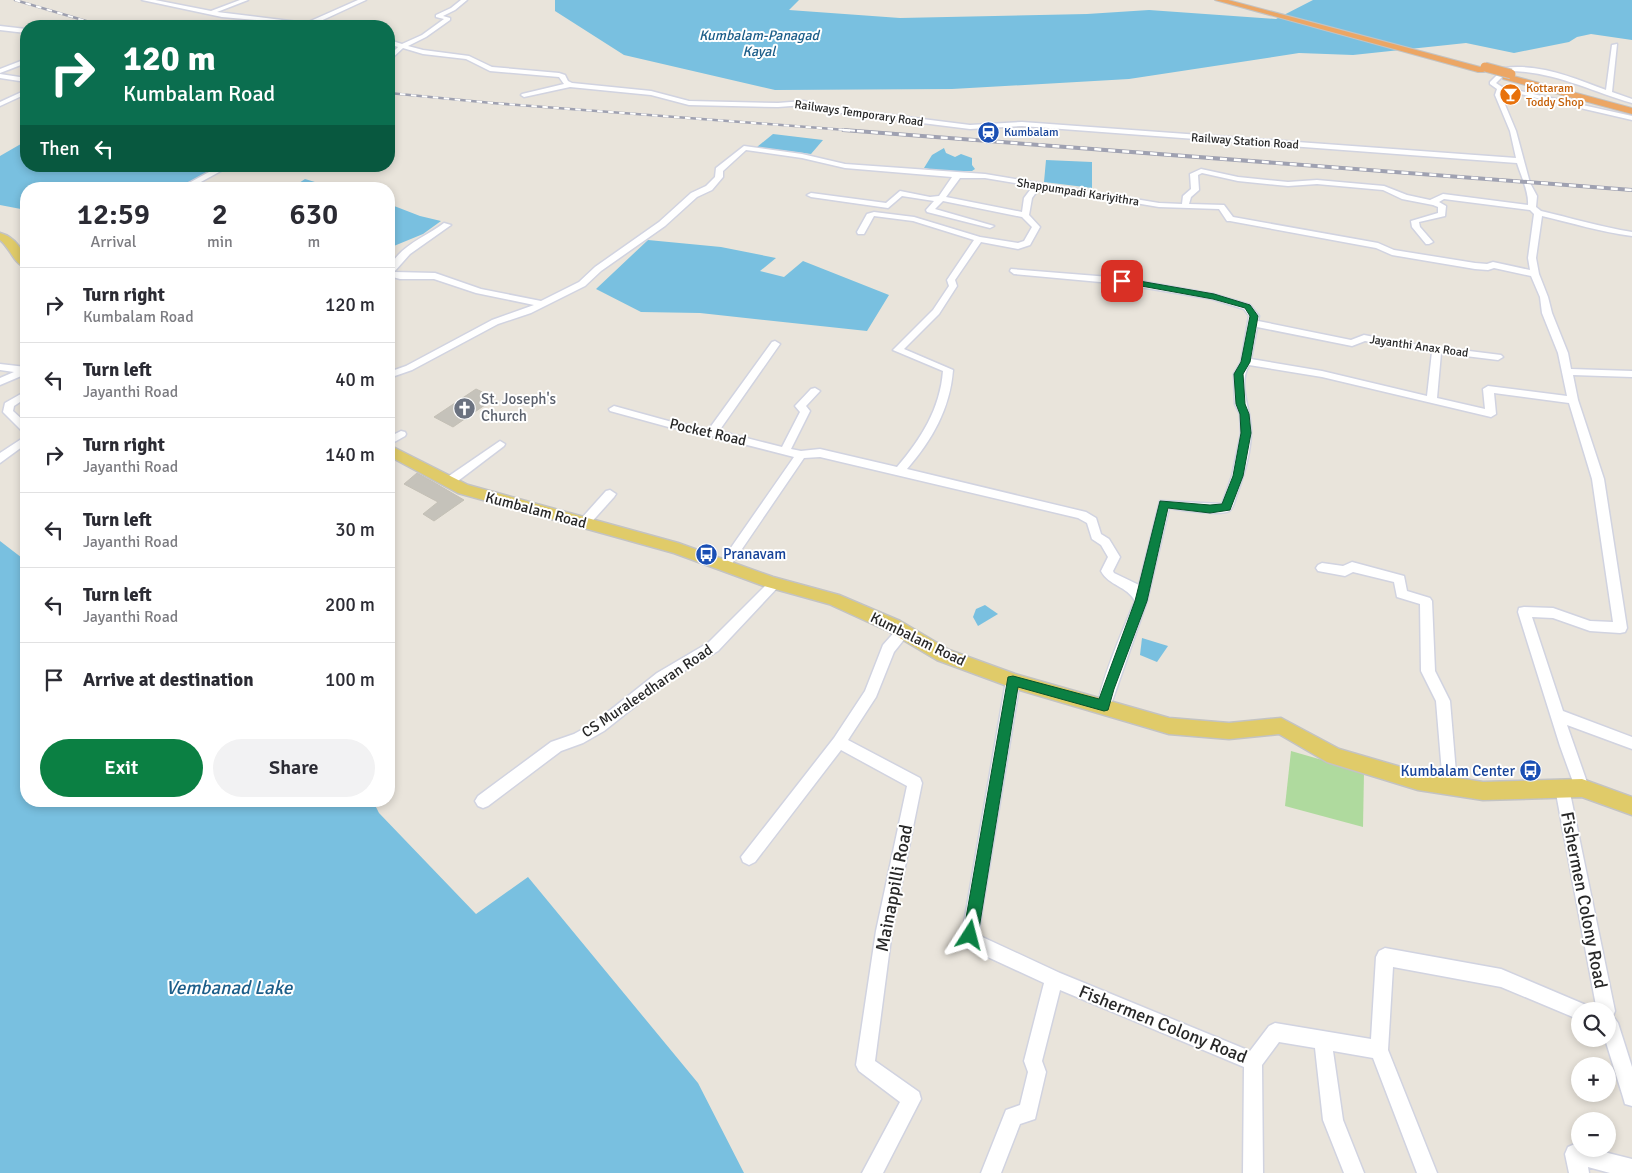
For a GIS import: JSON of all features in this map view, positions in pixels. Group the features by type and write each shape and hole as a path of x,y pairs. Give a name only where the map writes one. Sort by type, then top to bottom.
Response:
{"highway":[{"path":"1218,0 1445,58"},
{"path":"1233,0 1632,111"},
{"path":"1505,75 1632,107"}],"main road":[{"path":"2,239 11,241 20,258"},
{"name":"Kumbalam Road","path":"395,453 463,489 678,549 774,584 833,599 894,626 943,655 1013,681 1169,726 1229,731 1281,726 1334,756 1418,780 1483,791 1582,788 1632,806"}],"street":[{"path":"145,0 259,20"},
{"path":"213,12 245,0"},
{"path":"317,20 363,0"},
{"path":"395,53 402,46 424,36 448,19 438,16 453,9 464,0"},
{"path":"0,28 20,31"},
{"path":"6,35 20,32"},
{"path":"395,44 422,52 474,60 483,63 490,69 563,76 565,82 570,85"},
{"path":"1610,94 1615,46"},
{"path":"0,72 20,64"},
{"path":"1632,101 1568,78 1524,68 1505,75 1492,83 1500,88 1632,118"},
{"path":"0,76 20,79"},
{"path":"524,95 570,85"},
{"name":"Railways Temporary Road","path":"570,85 651,93 689,103 813,104 826,109 970,126"},
{"path":"1500,88 1498,95 1513,131 1535,210 1532,258 1535,274 1568,372 1573,400 1598,479 1626,630 1590,626 1553,613 1524,612 1556,715 1582,788"},
{"path":"0,104 20,95"},
{"name":"Railway Station Road","path":"970,126 1022,124 1521,161"},
{"name":"Shappumpadi Kariyithra","path":"544,304 582,284 598,269 662,224 694,195 715,183 719,177 719,170 744,148 802,156 846,166 958,176 985,176 1159,205 1220,207 1230,220 1378,246 1392,252 1488,268 1493,265 1535,274"},
{"path":"195,182 215,172"},
{"path":"1185,206 1187,196 1195,190 1194,174 1201,172 1238,179 1288,184 1317,182 1384,188 1442,206 1442,214 1415,221 1416,227 1429,242"},
{"path":"958,176 930,210 990,226"},
{"path":"1025,214 1028,198 1037,186"},
{"path":"811,195 880,206 888,206 900,193 930,199 941,198 1025,214 1036,227 1027,243 1018,246 979,239 914,219 874,214 871,214 861,232"},
{"path":"1434,202 1443,196 1535,210 1603,230 1632,234"},
{"path":"395,264 404,255 447,226"},
{"path":"899,472 923,443 938,416 948,379 948,370 898,350 936,312 953,286 951,280 979,239"},
{"path":"1014,271 1122,281 1214,297 1248,306 1254,316 1246,361 1239,374 1240,404 1245,414 1246,433 1238,476 1226,508 1210,509 1164,504 1141,601 1108,689 1104,706"},
{"path":"395,275 435,276 479,291 544,304"},
{"path":"395,373 409,368 495,322 544,304"},
{"name":"Jayanthi Anax Road","path":"1253,322 1352,343 1364,338 1406,346 1498,357"},
{"path":"712,433 775,344"},
{"path":"1432,399 1437,349"},
{"path":"1246,361 1322,374 1491,414 1488,389 1573,400"},
{"path":"0,367 20,369"},
{"path":"1568,372 1632,374"},
{"path":"0,382 20,373"},
{"path":"785,451 803,418 805,412 800,406 815,390"},
{"path":"20,398 9,405 8,412 20,424"},
{"name":"Pocket Road","path":"614,409 672,425 680,425 801,455 820,454 1082,515 1092,521 1096,536 1105,542 1114,557 1107,571 1110,576 1135,588 1141,601"},
{"path":"395,438 401,434"},
{"path":"0,459 20,444"},
{"path":"450,481 500,444"},
{"path":"725,565 801,455"},
{"path":"584,523 610,494"},
{"path":"1322,568 1345,571 1352,567 1400,579 1401,594 1426,601 1428,671 1443,701 1450,786"},
{"name":"CS Muraleedharan Road","path":"484,800 556,746 578,739 599,727 662,677 713,647 774,584"},
{"path":"749,857 839,742 871,693 888,649 903,632"},
{"name":"Fishermen Colony Road","path":"1013,681 970,935 972,940 1054,980 1253,1062 1276,1032 1379,1050"},
{"path":"1556,715 1632,742"},
{"name":"Mainappilli Road","path":"839,742 915,783 884,931 865,1065 912,1099 872,1173"},
{"name":"Fishermen Colony Road","path":"1562,788 1605,1002"},
{"path":"1427,1173 1379,1050 1385,957 1501,978 1571,1007"},
{"path":"991,1173 1013,1117 1028,1112 1037,1072 1033,1061 1054,980"},
{"path":"1323,1040 1333,1120 1354,1173"},
{"name":"Fishermen Colony Road","path":"1616,1045 1632,1097"},
{"path":"1253,1062 1253,1173"},
{"path":"1579,1173 1575,1154 1632,1169"}],"green space":[{"path":"1291,751 1364,772 1363,827 1285,806"}],"water":[{"name":"Kumbalam-Panagad Kayal","path":"555,0 799,0 789,10 900,18 1087,14 1149,10 1276,19 1313,0 1632,0 1632,40 1591,34 1577,37 1569,42 1514,53 1466,43 1353,55 1299,53 1129,79 952,89 775,90 624,55 555,11"},
{"path":"773,134 823,140 811,154 757,147"},
{"path":"20,144 20,172 207,172 189,182 20,182 20,209 0,205 0,156"},
{"path":"944,148 946,153 955,157 961,154 972,158 972,165 975,169 972,171 941,171 924,168 932,155"},
{"path":"1046,160 1092,162 1092,188 1044,182"},
{"path":"305,179 315,182 300,182"},
{"path":"395,206 420,216 441,221 423,234 395,246"},
{"path":"648,240 721,247 776,258 760,271 784,277 803,261 889,295 867,331 700,313 641,312 596,289"},
{"name":"Vembanad Lake","path":"0,541 20,556 20,807 376,807 379,813 476,914 528,877 698,1083 744,1173 0,1173"},
{"path":"985,605 998,614 978,626 973,617 976,609"},
{"path":"1142,638 1168,646 1157,662 1140,655"}],"building":[{"name":"St. Joseph's Church","path":"476,389 495,398 453,427 434,417"},
{"path":"417,473 464,500 434,521 423,514 438,502 404,484"}],"railway":[{"path":"15,0 83,20"},
{"path":"395,94 492,103 859,131"},
{"path":"843,130 1632,190"}],"place":[{"name":"Kottaram Toddy Shop","path":"1510,95"},
{"name":"Kumbalam","path":"988,132"},
{"name":"St. Joseph's Church","path":"465,408"},
{"name":"Pranavam","path":"707,554"},
{"name":"Kumbalam Center","path":"1531,771"}],"route":[{"path":"970,935 1013,681 1104,706 1108,689 1141,601 1164,504 1210,509 1226,508 1238,476 1246,433 1245,414 1240,404 1239,374 1246,362 1254,316 1248,306 1214,297 1122,281"}]}
